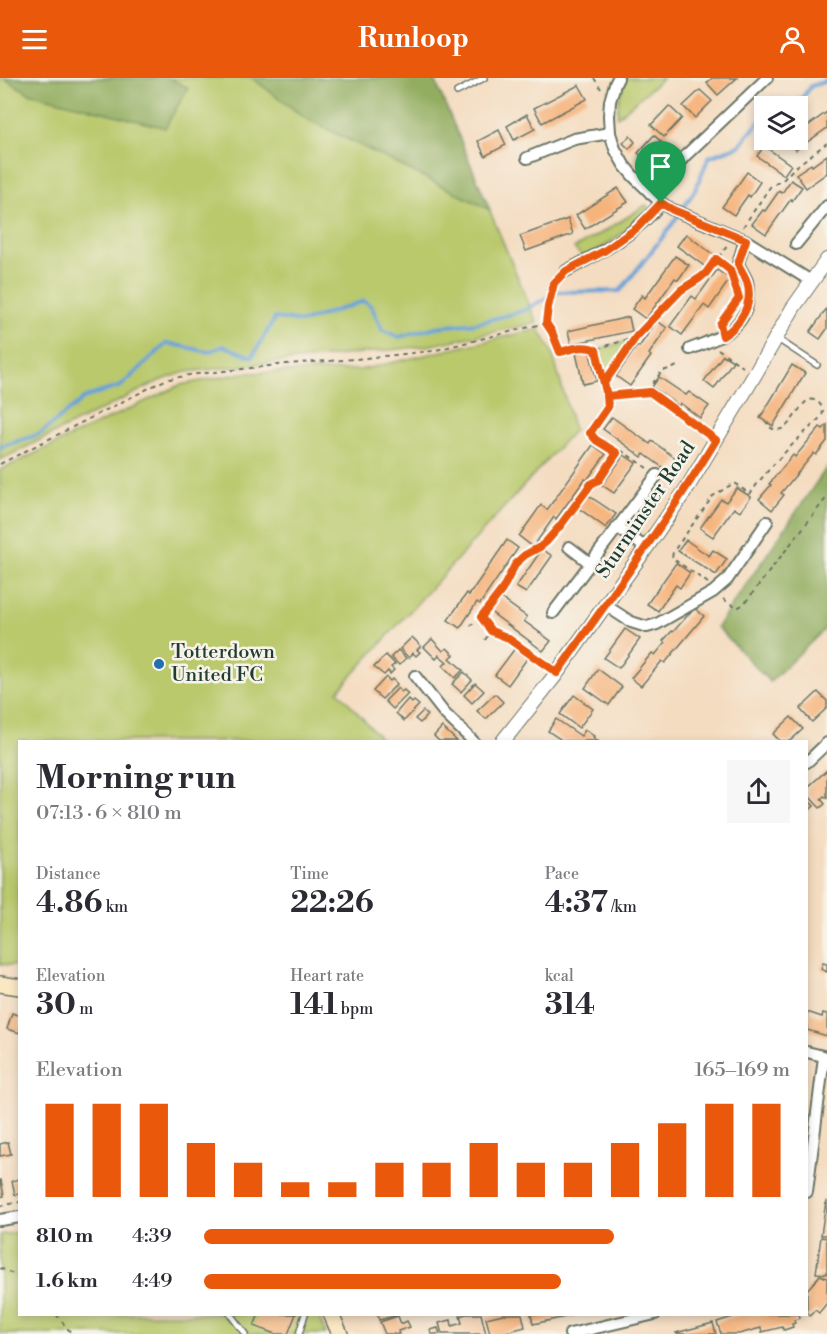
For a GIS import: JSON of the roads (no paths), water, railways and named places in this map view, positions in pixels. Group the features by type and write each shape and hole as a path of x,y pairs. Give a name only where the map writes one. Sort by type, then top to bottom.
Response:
{"main road":[{"path":"0,984 18,987"},
{"path":"332,1316 340,1334"}],"street":[{"path":"618,78 610,101 610,133 615,149 634,177 661,203 738,237 811,281"},
{"path":"651,194 685,156 767,78"},
{"path":"527,158 574,139 610,133"},
{"path":"566,271 604,251 637,228 661,203"},
{"path":"796,243 827,206"},
{"path":"690,349 732,330 746,309 747,282 738,264 738,237"},
{"name":"Sturminster Road","path":"504,740 557,673 687,488 793,308 827,260"},
{"path":"553,614 657,475"},
{"path":"605,605 631,622 647,627 657,624 714,591 727,580 767,522"},
{"path":"617,527 646,548"},
{"path":"569,547 590,563"},
{"path":"415,676 445,714 472,740"},
{"path":"808,761 827,743"},
{"path":"808,1052 826,1057 810,1152 808,1179"},
{"path":"0,1220 18,1217"},
{"path":"570,1334 646,1316"}],"lane":[{"path":"457,92 483,78"},
{"path":"776,338 817,365"},
{"path":"232,1316 245,1334"},
{"path":"299,1334 304,1316"}],"waterway":[{"path":"804,96 811,86 827,81"},
{"path":"0,447 40,434 86,397 121,386 167,343 208,352 224,346 252,357 275,318 303,322 364,301 372,307 382,330 399,337 436,327 477,323 523,311 558,292 620,291 669,229 695,190 709,157 739,146 754,128"}],"place":[{"name":"Totterdown United FC","path":"159,664"}]}
